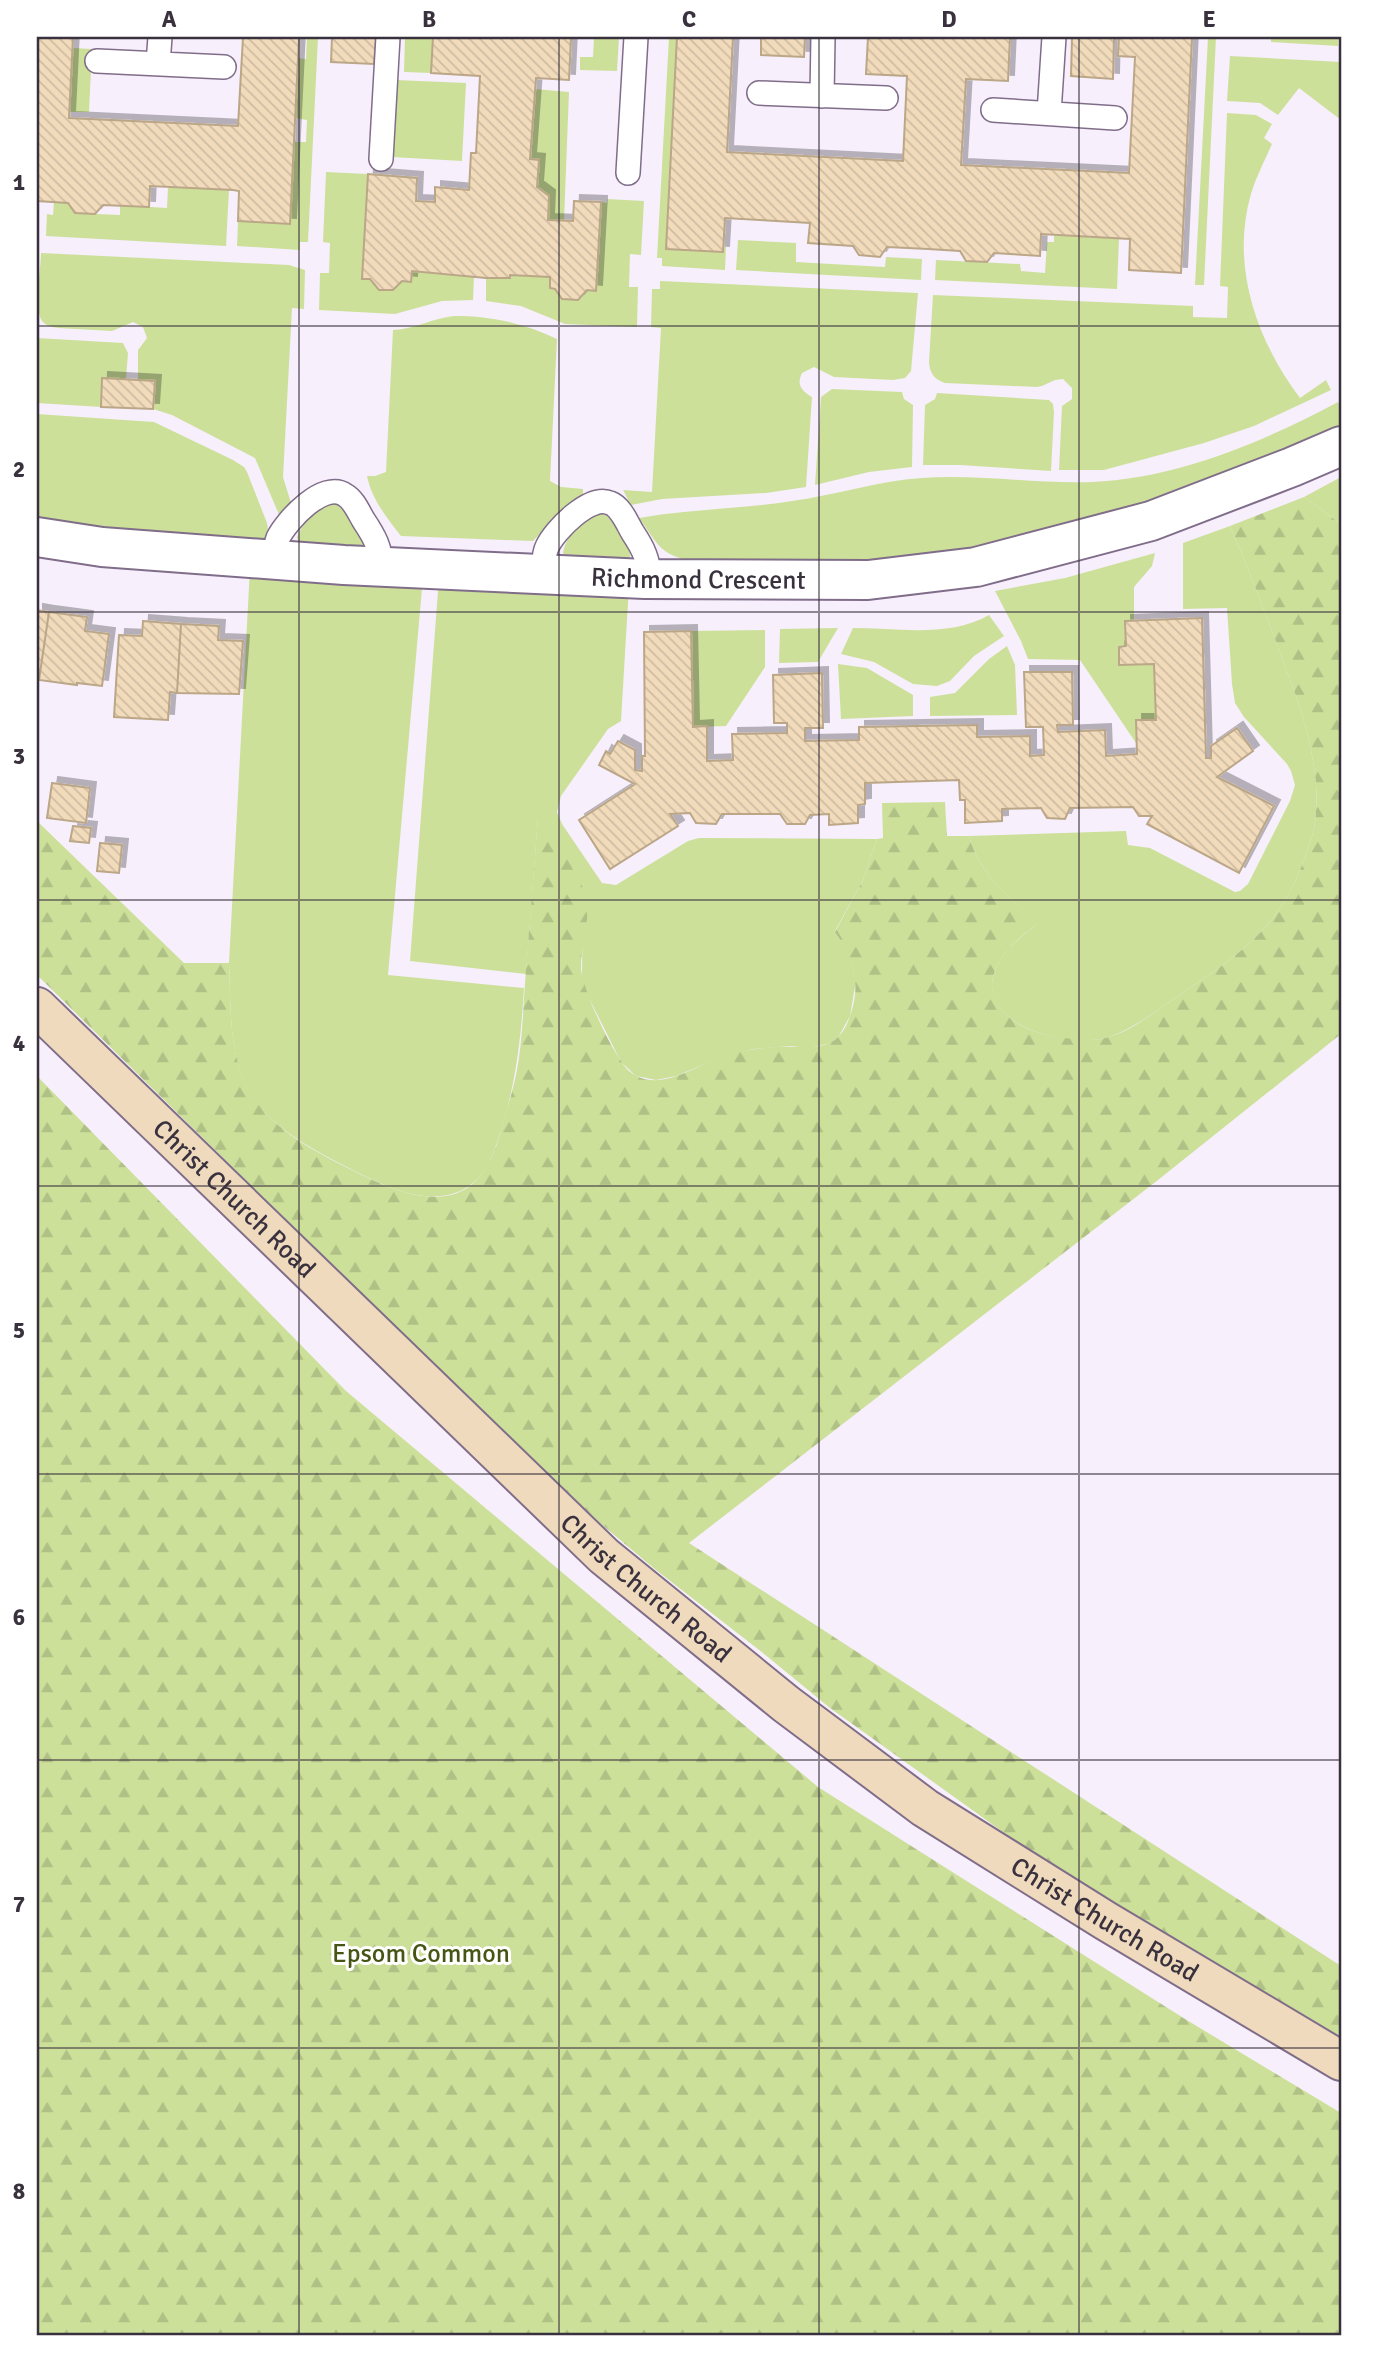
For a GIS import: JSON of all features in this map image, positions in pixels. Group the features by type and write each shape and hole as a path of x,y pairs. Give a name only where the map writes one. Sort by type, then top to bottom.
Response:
{"main road":[{"name":"Christ Church Road","path":"37,1007 604,1556 786,1704 925,1808 1106,1921 1341,2061"}],"street":[{"name":"Richmond Crescent","path":"37,537 102,547 381,566 649,578 868,580 976,567 1150,521 1341,446"}],"lane":[{"path":"158,64 160,37"},
{"path":"381,159 388,37"},
{"path":"628,173 636,37"},
{"path":"822,96 823,37"},
{"path":"1049,113 1054,37"},
{"path":"97,61 224,67"},
{"path":"760,93 886,98"},
{"path":"993,110 1115,118"},
{"path":"275,560 277,542 286,527 315,498 327,491 333,491 349,497 376,541 381,555 381,566"},
{"path":"543,574 545,553 550,541 584,507 601,501 617,507 648,561 649,578"}],"green space":[{"path":"307,37 318,37 308,242 300,242 300,250 237,246 238,221 290,224 294,142 306,142 307,120 295,118 298,58 306,59"},
{"path":"405,37 433,37 431,73 404,72"},
{"path":"594,37 619,37 617,71 580,70 580,57 593,57"},
{"path":"669,37 677,37 666,248 726,247 725,270 662,266 662,258 657,258"},
{"path":"1208,37 1216,37 1204,285 1195,285"},
{"path":"1271,37 1338,37 1338,46 1271,42"},
{"path":"73,48 92,49 89,112 69,112"},
{"path":"1230,56 1341,62 1341,120 1299,88 1278,115 1260,103 1227,101"},
{"path":"396,80 466,83 462,161 392,157"},
{"path":"535,89 569,92 564,221 548,220 549,196 537,187 531,159"},
{"path":"1227,113 1256,115 1272,124 1264,138 1272,144 1253,188 1245,221 1246,275 1260,327 1271,352 1300,398 1326,380 1331,390 1254,426 1204,443 1104,470 1059,470 1062,406 1072,399 1072,388 1063,379 1037,387 945,383 938,380 933,376 929,362 933,295 1193,306 1193,317 1227,318 1228,287 1220,286"},
{"path":"326,172 368,174 362,279 370,279 380,290 393,290 402,281 411,281 412,271 474,277 473,300 442,301 395,314 319,310 320,273 329,273 330,243 323,242"},
{"path":"168,187 229,190 226,246 46,236 47,214 53,215 54,202 68,203 75,213 120,215 120,205 167,208"},
{"path":"607,199 644,201 641,255 630,254 629,287 638,287 637,327 565,324 521,306 486,301 486,278 509,278 510,275 550,277 550,288 578,300 587,290 595,291 601,202 607,203"},
{"path":"1054,235 1119,239 1117,289 935,280 936,260 1020,264 1021,271 1045,273 1047,242 1054,242"},
{"path":"738,240 796,243 796,262 885,267 886,257 922,259 921,280 736,270"},
{"path":"41,253 289,265 305,270 304,309 292,308 283,477 291,503 280,517 255,458 172,415 153,409 155,381 138,380 138,350 147,338 143,327 133,322 112,331 58,328 42,321 38,298"},
{"path":"660,281 918,293 911,371 905,378 893,380 834,377 814,367 802,373 801,387 812,397 806,487 766,493 662,499 631,505 623,490 652,492 661,328 651,327 652,289 660,289"},
{"path":"454,316 507,322 557,339 550,481 561,487 583,489 583,495 565,508 533,541 401,536 369,485 367,476 386,472 393,330"},
{"path":"37,338 123,343 128,353 126,379 103,378 101,407 37,403"},
{"path":"832,389 902,392 904,399 913,405 912,467 869,472 815,485 821,397"},
{"path":"937,393 1049,400 1053,404 1054,412 1051,471 923,465 925,405 935,399"},
{"path":"1338,402 1341,425 1300,449 1078,531 874,565 683,559 661,547 639,518 792,501 922,478 965,477 1071,482 1124,479 1219,456 1280,431"},
{"path":"37,414 154,422 233,460 247,472 269,535 263,542 37,523"},
{"path":"1341,477 1341,524 1304,497"},
{"path":"1304,497 1341,524 1341,1034 1158,1180 689,1543 1341,1966 1341,2040 1031,1852 830,1708 656,1570 600,1523 442,1373 37,975 37,821 184,963 229,963 232,1027 237,1059 248,1088 279,1126 321,1154 401,1191 438,1197 455,1194 471,1186 491,1158 516,1075 538,817 573,867 583,888 587,915 581,958 582,977 607,1037 629,1071 651,1080 662,1080 686,1073 718,1058 768,1048 814,1047 833,1041 841,1034 853,1006 855,976 846,949 835,932 863,880 877,839 883,838 882,803 945,802 947,836 969,836 980,861 997,884 1018,905 1041,921 1010,947 997,966 992,981 993,994 998,1005 1018,1024 1045,1034 1087,1040 1115,1035 1174,999 1252,941 1282,906 1294,884 1311,840 1316,780 1307,732 1270,625 1230,526"},
{"path":"335,501 345,510 364,541 361,548 299,545 297,537 307,520 322,506"},
{"path":"601,512 620,532 628,545 630,557 566,556 563,553 572,533"},
{"path":"1230,526 1292,685 1312,756 1316,780 1314,829 1294,884 1282,906 1252,941 1216,970 1124,1031 1105,1038 1088,1040 1046,1035 1026,1028 1009,1017 997,1003 992,986 997,966 1005,953 1040,921 1018,905 997,884 973,849 969,836 1126,831 1128,845 1150,848 1235,892 1248,884 1290,801 1295,785 1291,771 1235,703 1227,608 1183,609 1183,543"},
{"path":"1155,553 1152,566 1134,587 1134,620 1125,621 1126,646 1120,665 1154,664 1156,720 1136,721 1136,743 1080,660 1028,659 995,591 1065,578"},
{"path":"250,568 423,577 388,975 524,988 516,1065 498,1140 483,1173 468,1187 452,1194 416,1195 398,1190 363,1175 291,1135 256,1102 237,1059 232,1027 229,963"},
{"path":"439,578 629,586 621,721 608,729 561,796 557,812 562,824 602,883 616,885 688,841 699,838 877,839 863,880 835,931 850,955 856,981 850,1016 839,1036 831,1043 809,1048 791,1046 753,1049 719,1058 676,1076 656,1080 636,1076 621,1062 584,988 583,887 538,818 526,974 410,961"},
{"path":"989,615 1004,636 974,656 950,681 937,686 913,684 874,662 841,654 853,628 940,629 957,627"},
{"path":"838,628 818,662 779,663 780,629"},
{"path":"765,630 765,667 726,726 693,727 691,631"},
{"path":"1007,646 1015,665 1017,715 930,716 930,697 955,693 989,659"},
{"path":"838,664 867,668 913,695 913,716 841,719"},
{"name":"Epsom Common","path":"37,1076 346,1391 818,1787 1185,2019 1341,2113 1341,2336 37,2336"}],"building":[{"path":"37,37 73,37 69,118 238,126 243,37 299,37 290,224 238,221 239,191 233,190 150,186 149,207 103,205 95,214 75,213 68,203 37,201"},
{"path":"332,37 376,37 374,64 331,62"},
{"path":"433,37 571,37 569,80 536,78 530,159 539,160 537,187 549,196 548,220 573,221 574,201 601,202 596,291 587,290 578,300 562,299 555,289 550,288 550,277 510,275 510,278 486,278 412,271 411,282 402,281 393,290 379,290 370,279 362,279 368,174 417,178 416,201 435,202 435,187 469,190 471,153 476,153 480,76 431,73"},
{"path":"677,37 733,37 727,152 903,161 907,76 866,74 868,37 1010,37 1008,81 966,79 961,165 1129,173 1135,57 1118,56 1119,37 1192,37 1181,273 1129,270 1130,239 1041,234 1040,256 994,253 987,262 966,261 960,251 887,247 880,257 859,255 853,246 808,243 810,223 725,218 723,252 666,249"},
{"path":"761,37 805,37 804,57 761,55"},
{"path":"1072,37 1114,37 1113,79 1071,76"},
{"path":"102,378 155,381 153,409 101,407"},
{"path":"37,610 49,612 39,680 37,680"},
{"path":"49,612 87,617 85,631 109,634 102,686 39,680"},
{"path":"1202,618 1206,758 1211,758 1211,746 1237,728 1253,751 1217,777 1274,806 1239,873 1147,824 1152,816 1139,816 1133,807 1070,808 1065,819 1047,818 1041,808 1002,809 1002,821 965,823 965,800 960,800 959,780 865,783 865,804 858,805 858,823 829,825 829,814 810,815 805,824 787,824 780,814 722,814 716,824 696,823 690,813 670,814 678,826 610,869 579,820 635,784 599,765 606,751 610,754 618,741 635,750 635,770 642,771 642,756 645,756 644,632 691,631 693,727 707,726 707,761 733,760 732,734 787,733 787,723 774,723 773,675 822,673 823,728 805,728 805,741 859,740 859,727 977,725 977,737 1030,736 1030,756 1044,755 1043,727 1026,727 1024,672 1072,672 1073,725 1057,725 1058,732 1105,730 1106,756 1137,754 1136,720 1156,720 1154,664 1119,665 1119,647 1126,646 1125,621"},
{"path":"143,621 181,624 177,693 170,692 168,720 114,717 119,635 142,636"},
{"path":"181,624 219,626 218,640 243,641 239,694 177,693"},
{"path":"52,783 90,788 86,823 47,818"},
{"path":"73,826 91,828 89,843 70,841"},
{"path":"100,843 122,845 119,873 97,871"}]}
